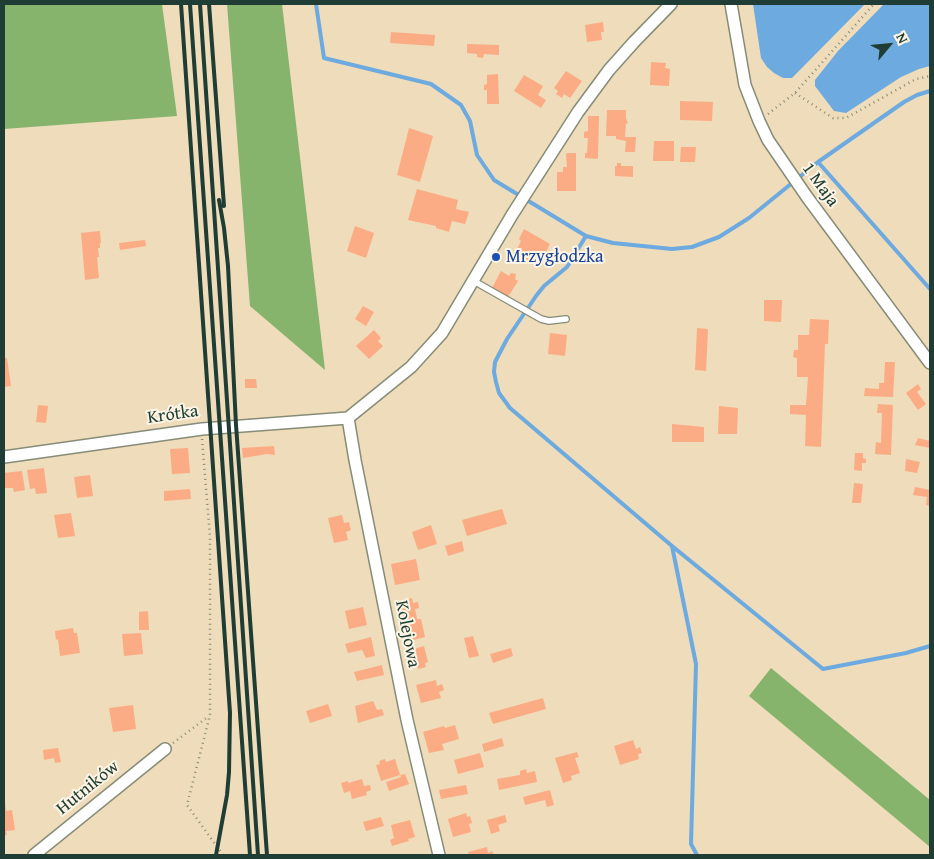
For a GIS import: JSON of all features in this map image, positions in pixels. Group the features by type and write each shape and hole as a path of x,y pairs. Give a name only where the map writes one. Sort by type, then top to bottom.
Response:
{"street":[{"path":"348,418 422,356 442,333 528,188 578,112 609,70 671,4"},
{"name":"1 Maja","path":"731,4 745,85 758,121 783,163 807,197 930,363"},
{"name":"Krótka","path":"4,457 202,429 348,418"},
{"name":"Kolejowa","path":"348,418 405,710 439,855"},
{"name":"Hutników","path":"34,855 165,748"}],"lane":[{"path":"472,280 541,319 566,319"}],"path":[{"path":"758,121 795,93 874,4"},
{"path":"795,93 833,118 846,118 916,79 930,76"},
{"path":"202,429 210,537 210,715 187,805 223,855"},
{"path":"165,748 210,715"}],"green space":[{"path":"4,4 162,4 177,116 4,129"},
{"path":"227,4 282,4 325,370 250,306"},
{"path":"771,668 930,800 930,847 749,696"}],"water":[{"path":"753,4 865,4 792,78 783,78 767,67 761,58"},
{"path":"884,4 930,4 930,66 901,77 846,113 834,111 815,86 815,80 838,51"}],"building":[{"path":"603,22 604,32 601,32 602,40 587,42 585,25"},
{"path":"391,32 435,35 434,46 390,43"},
{"path":"467,44 499,45 499,55 484,54 483,58 477,57 477,54 467,53"},
{"path":"651,62 666,63 665,68 670,69 669,86 650,85"},
{"path":"566,71 582,81 570,98 564,94 562,98 556,94 558,91 554,88"},
{"path":"498,74 499,104 487,104 487,90 484,90 484,85 487,84 487,75"},
{"path":"524,75 543,86 538,95 546,100 541,108 514,91"},
{"path":"680,101 713,102 712,121 680,120"},
{"path":"607,110 626,110 628,124 626,123 625,137 636,137 635,152 625,152 626,141 616,139 616,136 606,136"},
{"path":"588,116 599,116 598,159 585,158 588,138 584,138 584,132 588,131"},
{"path":"409,128 433,136 420,182 397,175"},
{"path":"654,141 674,141 674,161 653,161"},
{"path":"681,147 696,147 695,162 680,162"},
{"path":"567,153 576,153 576,191 557,191 557,172 563,172 563,167 567,167"},
{"path":"617,163 621,163 621,166 633,166 633,177 615,176 615,166 617,166"},
{"path":"417,189 458,200 456,209 469,212 465,224 452,221 449,232 436,228 436,226 408,220"},
{"path":"355,226 374,233 366,258 347,251"},
{"path":"524,229 550,244 545,254 541,252 534,264 515,253"},
{"path":"100,231 101,243 100,248 98,248 99,257 97,257 99,278 85,280 81,233"},
{"path":"145,240 146,246 120,250 119,243"},
{"path":"501,271 509,276 511,273 516,274 515,279 518,281 508,297 492,288"},
{"path":"764,300 782,300 781,322 764,321"},
{"path":"363,306 374,312 366,326 355,319"},
{"path":"810,319 829,320 828,344 825,344 821,447 805,446 806,415 790,414 790,405 806,405 808,377 797,377 797,358 793,357 794,350 798,350 798,335 809,335"},
{"path":"697,328 708,329 706,371 695,370"},
{"path":"374,330 381,338 378,341 383,346 369,359 356,346"},
{"path":"550,333 567,335 565,356 548,354"},
{"path":"4,358 7,358 11,386 4,387"},
{"path":"885,362 895,362 893,397 864,396 865,388 879,389 879,383 884,383"},
{"path":"245,379 256,379 257,388 245,388"},
{"path":"918,384 921,389 917,392 926,404 918,410 906,393"},
{"path":"878,404 893,405 891,455 875,454 876,442 881,443 882,413 877,413"},
{"path":"38,405 48,406 46,423 36,422"},
{"path":"719,406 738,408 737,434 718,434"},
{"path":"672,424 704,427 704,442 672,442"},
{"path":"918,438 930,441 930,448 915,445"},
{"path":"274,446 275,455 267,454 243,458 242,448"},
{"path":"188,448 190,473 172,474 170,449"},
{"path":"855,453 863,453 863,458 866,459 866,463 862,463 862,471 854,470"},
{"path":"906,459 920,462 917,473 905,471"},
{"path":"44,468 47,493 36,494 35,488 30,489 27,470"},
{"path":"22,471 25,490 14,492 13,488 4,488 4,473"},
{"path":"90,475 93,496 77,498 74,477"},
{"path":"854,483 863,484 861,503 852,503"},
{"path":"915,487 930,490 930,506 926,505 927,497 913,495"},
{"path":"190,489 191,499 164,501 164,491"},
{"path":"502,509 507,524 467,536 462,520"},
{"path":"71,513 75,536 58,538 54,515"},
{"path":"342,515 344,523 349,522 351,530 346,532 348,540 334,543 328,518"},
{"path":"431,525 437,544 418,550 412,532"},
{"path":"462,541 464,551 448,556 445,546"},
{"path":"416,559 420,580 395,585 391,564"},
{"path":"412,598 413,603 418,602 419,608 415,609 417,619 421,619 425,637 406,642 395,602"},
{"path":"363,607 367,625 349,629 345,611"},
{"path":"148,611 149,630 139,630 139,612"},
{"path":"73,628 74,633 77,633 80,653 60,656 55,631"},
{"path":"141,633 143,654 124,656 122,634"},
{"path":"473,636 479,656 469,658 464,638"},
{"path":"371,637 375,656 366,658 362,650 348,653 345,644"},
{"path":"424,646 428,662 425,663 426,667 418,669 417,665 412,666 408,651"},
{"path":"511,648 513,656 493,663 490,654"},
{"path":"382,665 384,675 357,681 354,672"},
{"path":"436,680 437,686 442,684 444,690 439,692 441,698 421,703 416,685"},
{"path":"543,698 546,709 493,724 489,713"},
{"path":"373,701 377,710 382,709 384,715 358,723 355,706"},
{"path":"328,704 332,716 310,723 306,711"},
{"path":"133,705 136,729 113,732 109,708"},
{"path":"455,725 459,739 442,744 444,750 429,753 423,732"},
{"path":"502,738 504,746 484,752 482,744"},
{"path":"633,740 636,749 640,747 642,753 638,754 639,759 620,765 614,746"},
{"path":"58,748 61,762 55,763 54,758 44,760 43,750"},
{"path":"577,752 579,757 575,758 580,773 571,776 572,780 563,783 555,758"},
{"path":"480,753 484,767 458,774 454,760"},
{"path":"385,759 386,762 395,759 400,775 381,781 376,765 380,764 379,761"},
{"path":"526,769 527,773 535,771 537,782 499,790 497,779 520,775 520,771"},
{"path":"405,774 409,784 389,791 386,782 401,777 400,775"},
{"path":"362,779 364,786 370,785 371,790 366,792 367,795 352,799 350,791 344,793 341,783"},
{"path":"466,785 468,794 441,799 439,790"},
{"path":"550,790 554,805 547,807 545,800 525,805 523,797"},
{"path":"5,802 6,811 12,810 15,830 6,831 7,835 4,835"},
{"path":"466,813 467,817 470,816 472,823 469,824 471,832 453,837 448,819"},
{"path":"505,815 507,822 498,825 500,831 491,834 487,820"},
{"path":"381,817 384,826 366,831 363,822"},
{"path":"410,820 415,837 408,839 409,841 392,846 390,840 394,838 391,825"},
{"path":"487,847 488,853 492,851 494,855 469,855 468,852"}],"waterway":[{"path":"316,4 324,58 431,84 461,105 470,121 477,155 494,180 586,236 613,243 672,249 692,247 719,237 749,218 818,162 904,102 930,91"},
{"path":"818,162 930,289"},
{"path":"586,236 567,267 544,286 536,296 507,339 495,362 494,372 499,393 510,408 672,546 823,669 906,653 930,646"},
{"path":"672,546 696,664 691,844 697,855"}],"railway":[{"path":"181,4 230,713 227,795 216,855"},
{"path":"190,4 250,855"},
{"path":"200,4 258,855"},
{"path":"209,4 224,206"},
{"path":"219,200 228,266 236,425 267,855"}],"place":[{"name":"Mrzygłodzka","path":"496,257"}]}
